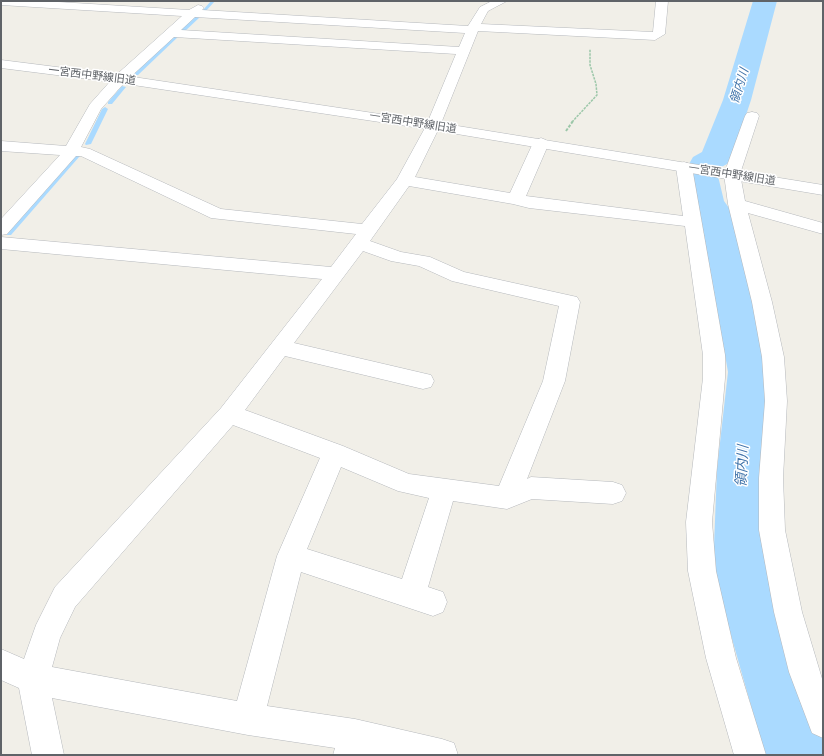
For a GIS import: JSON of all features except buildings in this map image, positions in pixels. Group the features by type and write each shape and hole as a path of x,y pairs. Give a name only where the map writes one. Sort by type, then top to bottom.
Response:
{"street":[{"path":"1,230 71,152 95,107 120,79 193,14 204,1"},
{"path":"1,2 193,14 483,14 567,31 655,36 659,34 662,1"},
{"path":"48,755 34,679 46,635 65,597 229,414 281,348 405,180 433,126 464,51 483,14"},
{"path":"172,33 464,51"},
{"name":"一宮西中野線旧道","path":"1,64 120,79 433,126 823,190"},
{"path":"752,116 732,174 737,204 762,302 773,357 776,401 771,478 773,537 788,612 804,672 823,722"},
{"path":"516,199 541,143"},
{"path":"1,146 84,152 217,214 363,237 398,258 423,261 459,277 570,302 554,381 507,498"},
{"path":"684,167 714,355 714,378 699,522 702,571 721,658 750,755"},
{"path":"405,180 516,199 529,203 693,222"},
{"path":"737,204 823,229"},
{"path":"1,243 336,274"},
{"path":"281,348 423,381"},
{"path":"229,414 334,453 407,484 507,498 531,488 613,493"},
{"path":"248,719 291,556 334,453"},
{"path":"291,556 422,598 444,489"},
{"path":"1,664 34,679 248,719 352,745 442,755"}],"path":[{"path":"559,146 570,124 597,95 596,84 590,65 590,44 567,41 567,31"}],"waterway":[{"path":"204,11 213,1"},
{"name":"領内川","path":"705,164 716,157 737,100 765,1"},
{"path":"181,32 198,17"},
{"path":"136,74 178,35"},
{"path":"110,103 124,87"},
{"path":"88,144 105,109"},
{"path":"9,234 77,156"},
{"name":"領内川","path":"701,176 707,201 719,219 750,372 742,469 741,572 798,755"}]}
